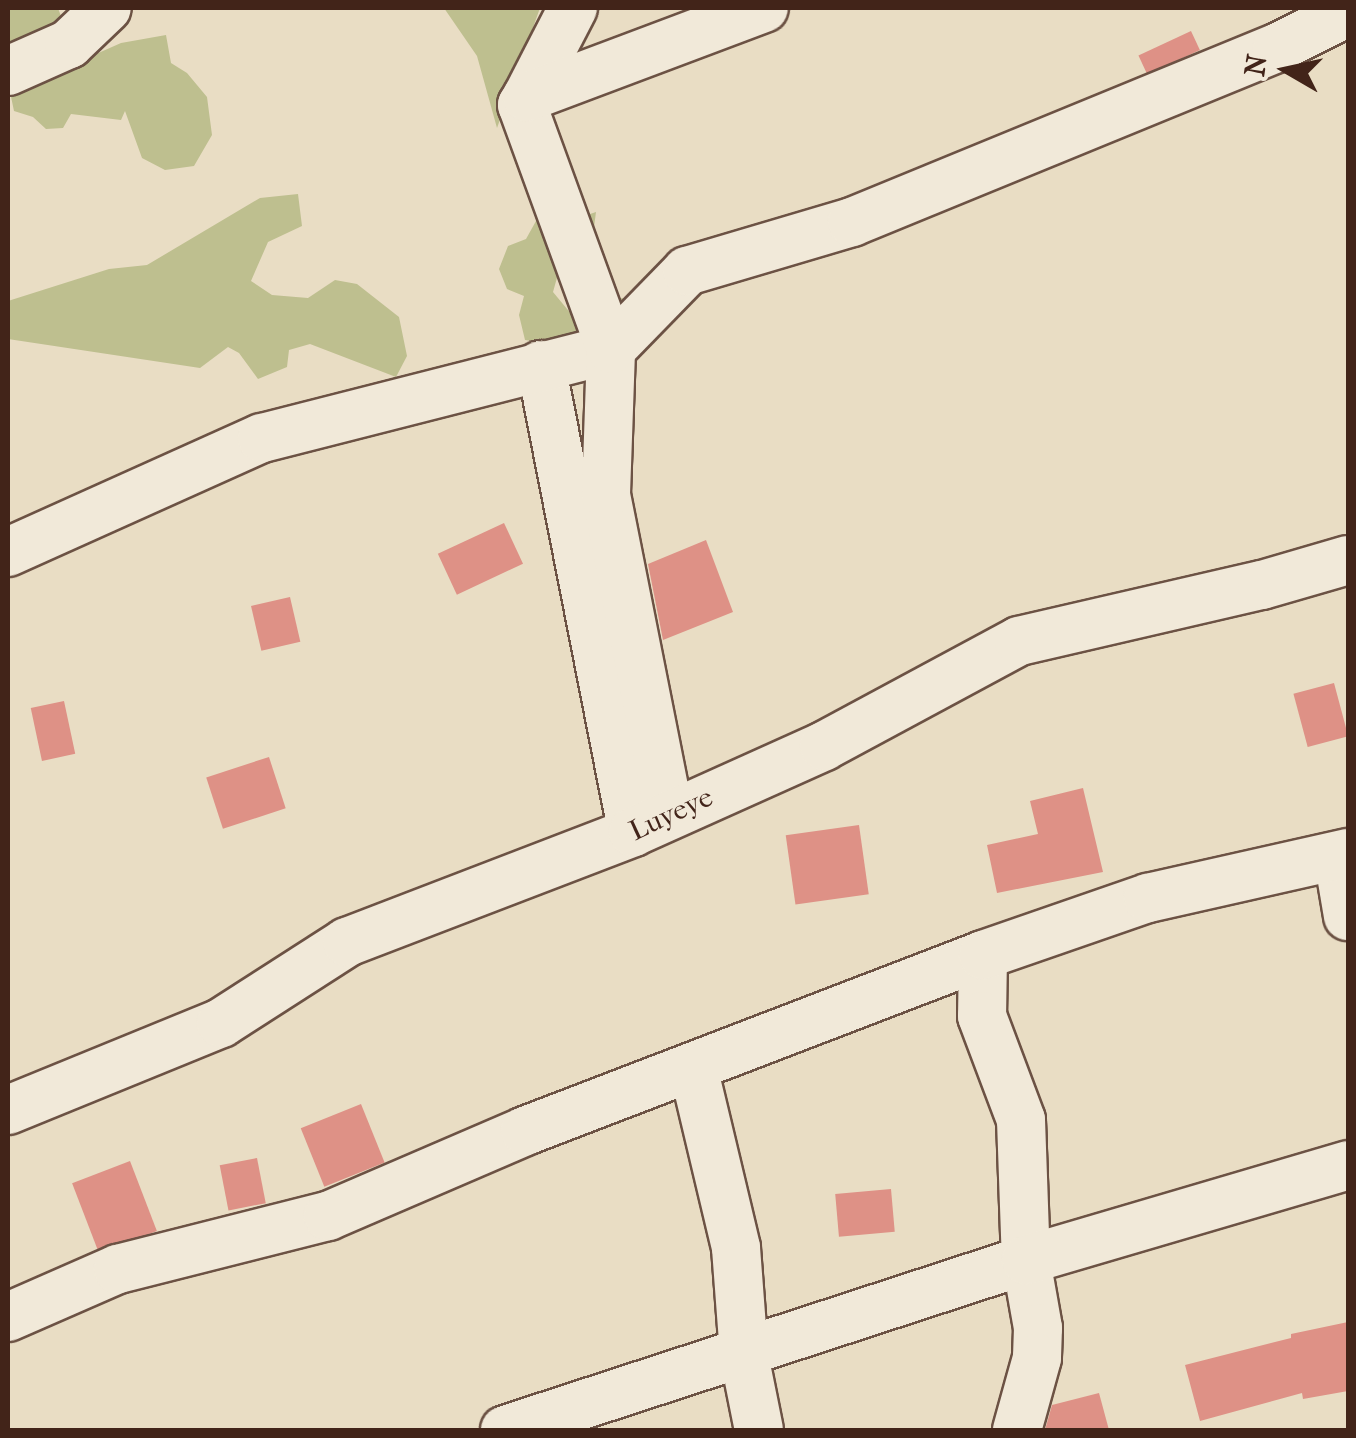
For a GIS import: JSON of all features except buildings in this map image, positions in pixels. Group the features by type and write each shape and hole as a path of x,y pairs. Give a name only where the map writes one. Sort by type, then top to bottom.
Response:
{"street":[{"path":"8,71 69,44 107,8"},
{"path":"573,8 522,104 526,124 611,349 606,494 651,823"},
{"path":"527,98 764,8"},
{"path":"8,552 262,438 611,349 687,271 852,222 1277,48 1348,12"},
{"path":"542,365 651,823"},
{"name":"Luyeye","path":"8,1110 221,1022 347,942 651,823 824,746 1019,641 1262,585 1348,560"},
{"path":"8,1317 118,1269 328,1216 525,1131 983,955 1148,898 1343,855 1348,916"},
{"path":"983,955 982,1016 1020,1120 1026,1260 1038,1328 1036,1358 1017,1430"},
{"path":"693,1067 736,1248 744,1355 759,1430"},
{"path":"505,1430 1026,1260 1348,1165"}],"green space":[{"path":"8,8 58,8 68,36 8,61"},
{"path":"444,8 540,8 497,128 477,56"},
{"path":"166,35 171,63 187,73 207,97 212,135 194,166 165,170 142,158 125,111 121,120 71,114 63,128 46,129 33,117 14,111 10,92 121,43"},
{"path":"298,194 302,226 268,242 251,281 272,295 308,298 335,280 357,284 399,317 407,356 396,377 310,344 289,350 287,367 258,379 239,353 228,347 200,368 8,339 8,301 109,269 147,265 260,198"},
{"path":"546,203 563,223 596,212 593,235 560,267 553,292 572,315 602,295 639,301 577,348 525,340 519,315 524,296 507,289 499,269 508,246 526,239"}]}
